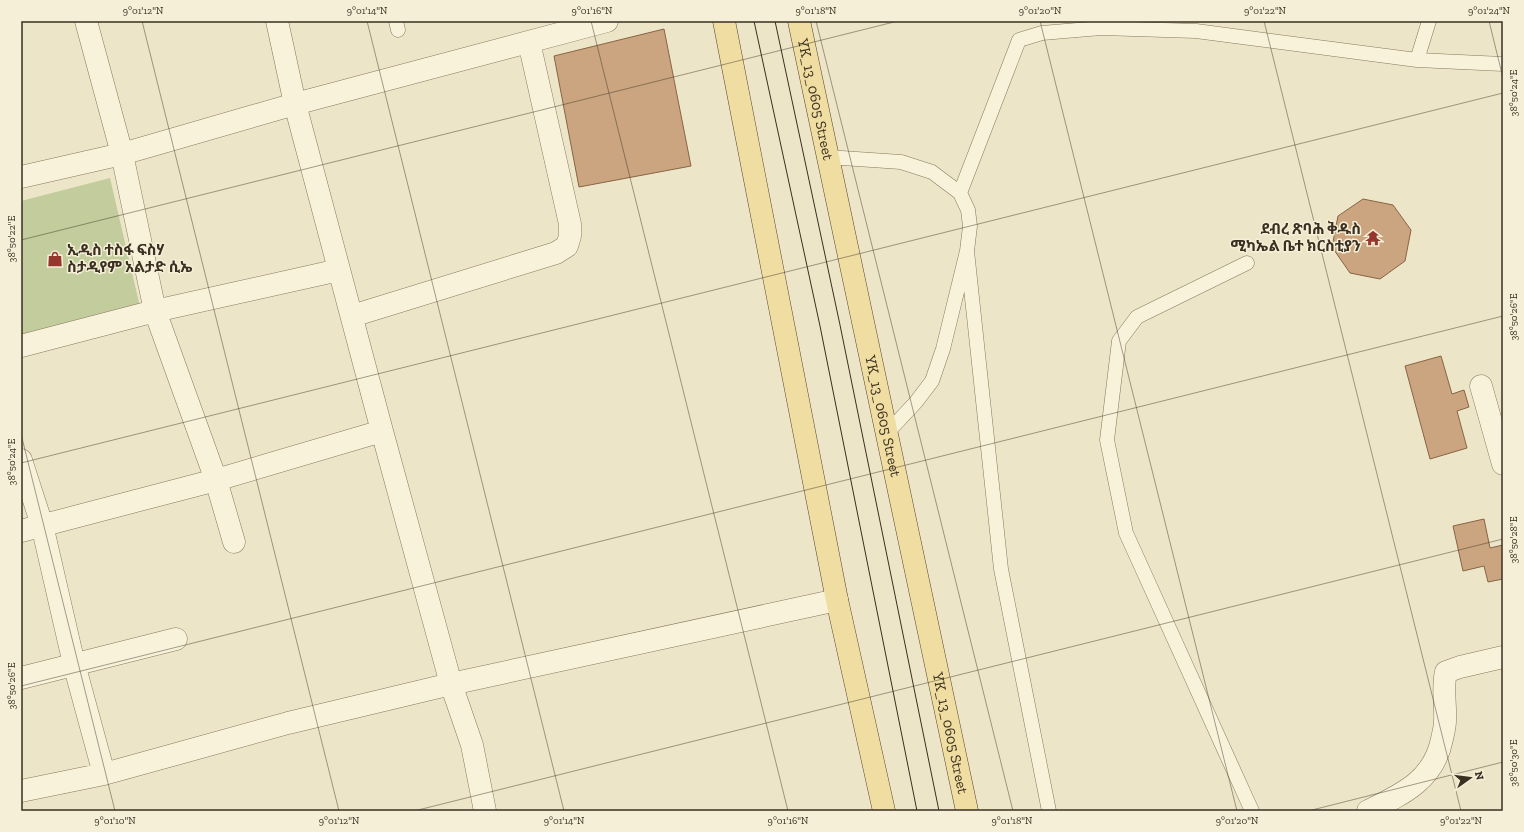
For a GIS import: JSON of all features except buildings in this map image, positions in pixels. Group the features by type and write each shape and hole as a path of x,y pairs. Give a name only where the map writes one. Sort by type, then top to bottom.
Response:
{"main road":[{"path":"724,21 837,600 884,811"},
{"name":"YK_13_0605 Street","path":"799,21 967,811"}],"street":[{"path":"86,21 122,154 155,311 216,480 234,542"},
{"path":"277,21 295,104 382,431 451,684 472,745 485,811"},
{"path":"21,177 122,154 295,104 607,21"},
{"path":"352,316 556,253 567,246 570,236 570,224 529,42"},
{"path":"21,346 155,311 340,270"},
{"path":"1481,386 1503,464"},
{"path":"21,531 216,480 382,431"},
{"path":"21,460 42,525 74,664 104,774"},
{"path":"1503,475 1503,482"},
{"path":"21,792 104,774 288,723 451,684 837,600"},
{"path":"21,678 176,639"},
{"path":"1368,811 1398,797 1415,786 1428,772 1437,759 1446,723 1444,681 1446,672 1460,667 1503,657"}],"lane":[{"path":"1417,60 1429,21"},
{"path":"960,193 1019,40 1042,33 1101,28 1197,26 1417,60 1503,64"},
{"path":"827,157 900,162 932,172 960,193 968,210 970,226 967,250 943,349 932,381 916,402 887,433"},
{"path":"967,250 1001,569 1049,811"},
{"path":"1247,263 1137,317 1119,341 1106,440 1126,533 1252,811"}],"green space":[{"path":"110,178 140,307 21,337 21,201"}],"tram line":[{"path":"754,21 820,326 917,811"},
{"path":"775,21 840,325 939,811"}],"place":[{"name":"ደብረ ጽባሕ ቅዱስ ሚካኤል ቤተ ክርስቲያን","path":"1373,238"},
{"name":"ኢዲስ ተስፋ ፍስሃ ስታዲየም አልታድ ሲኤ","path":"55,259"}]}
